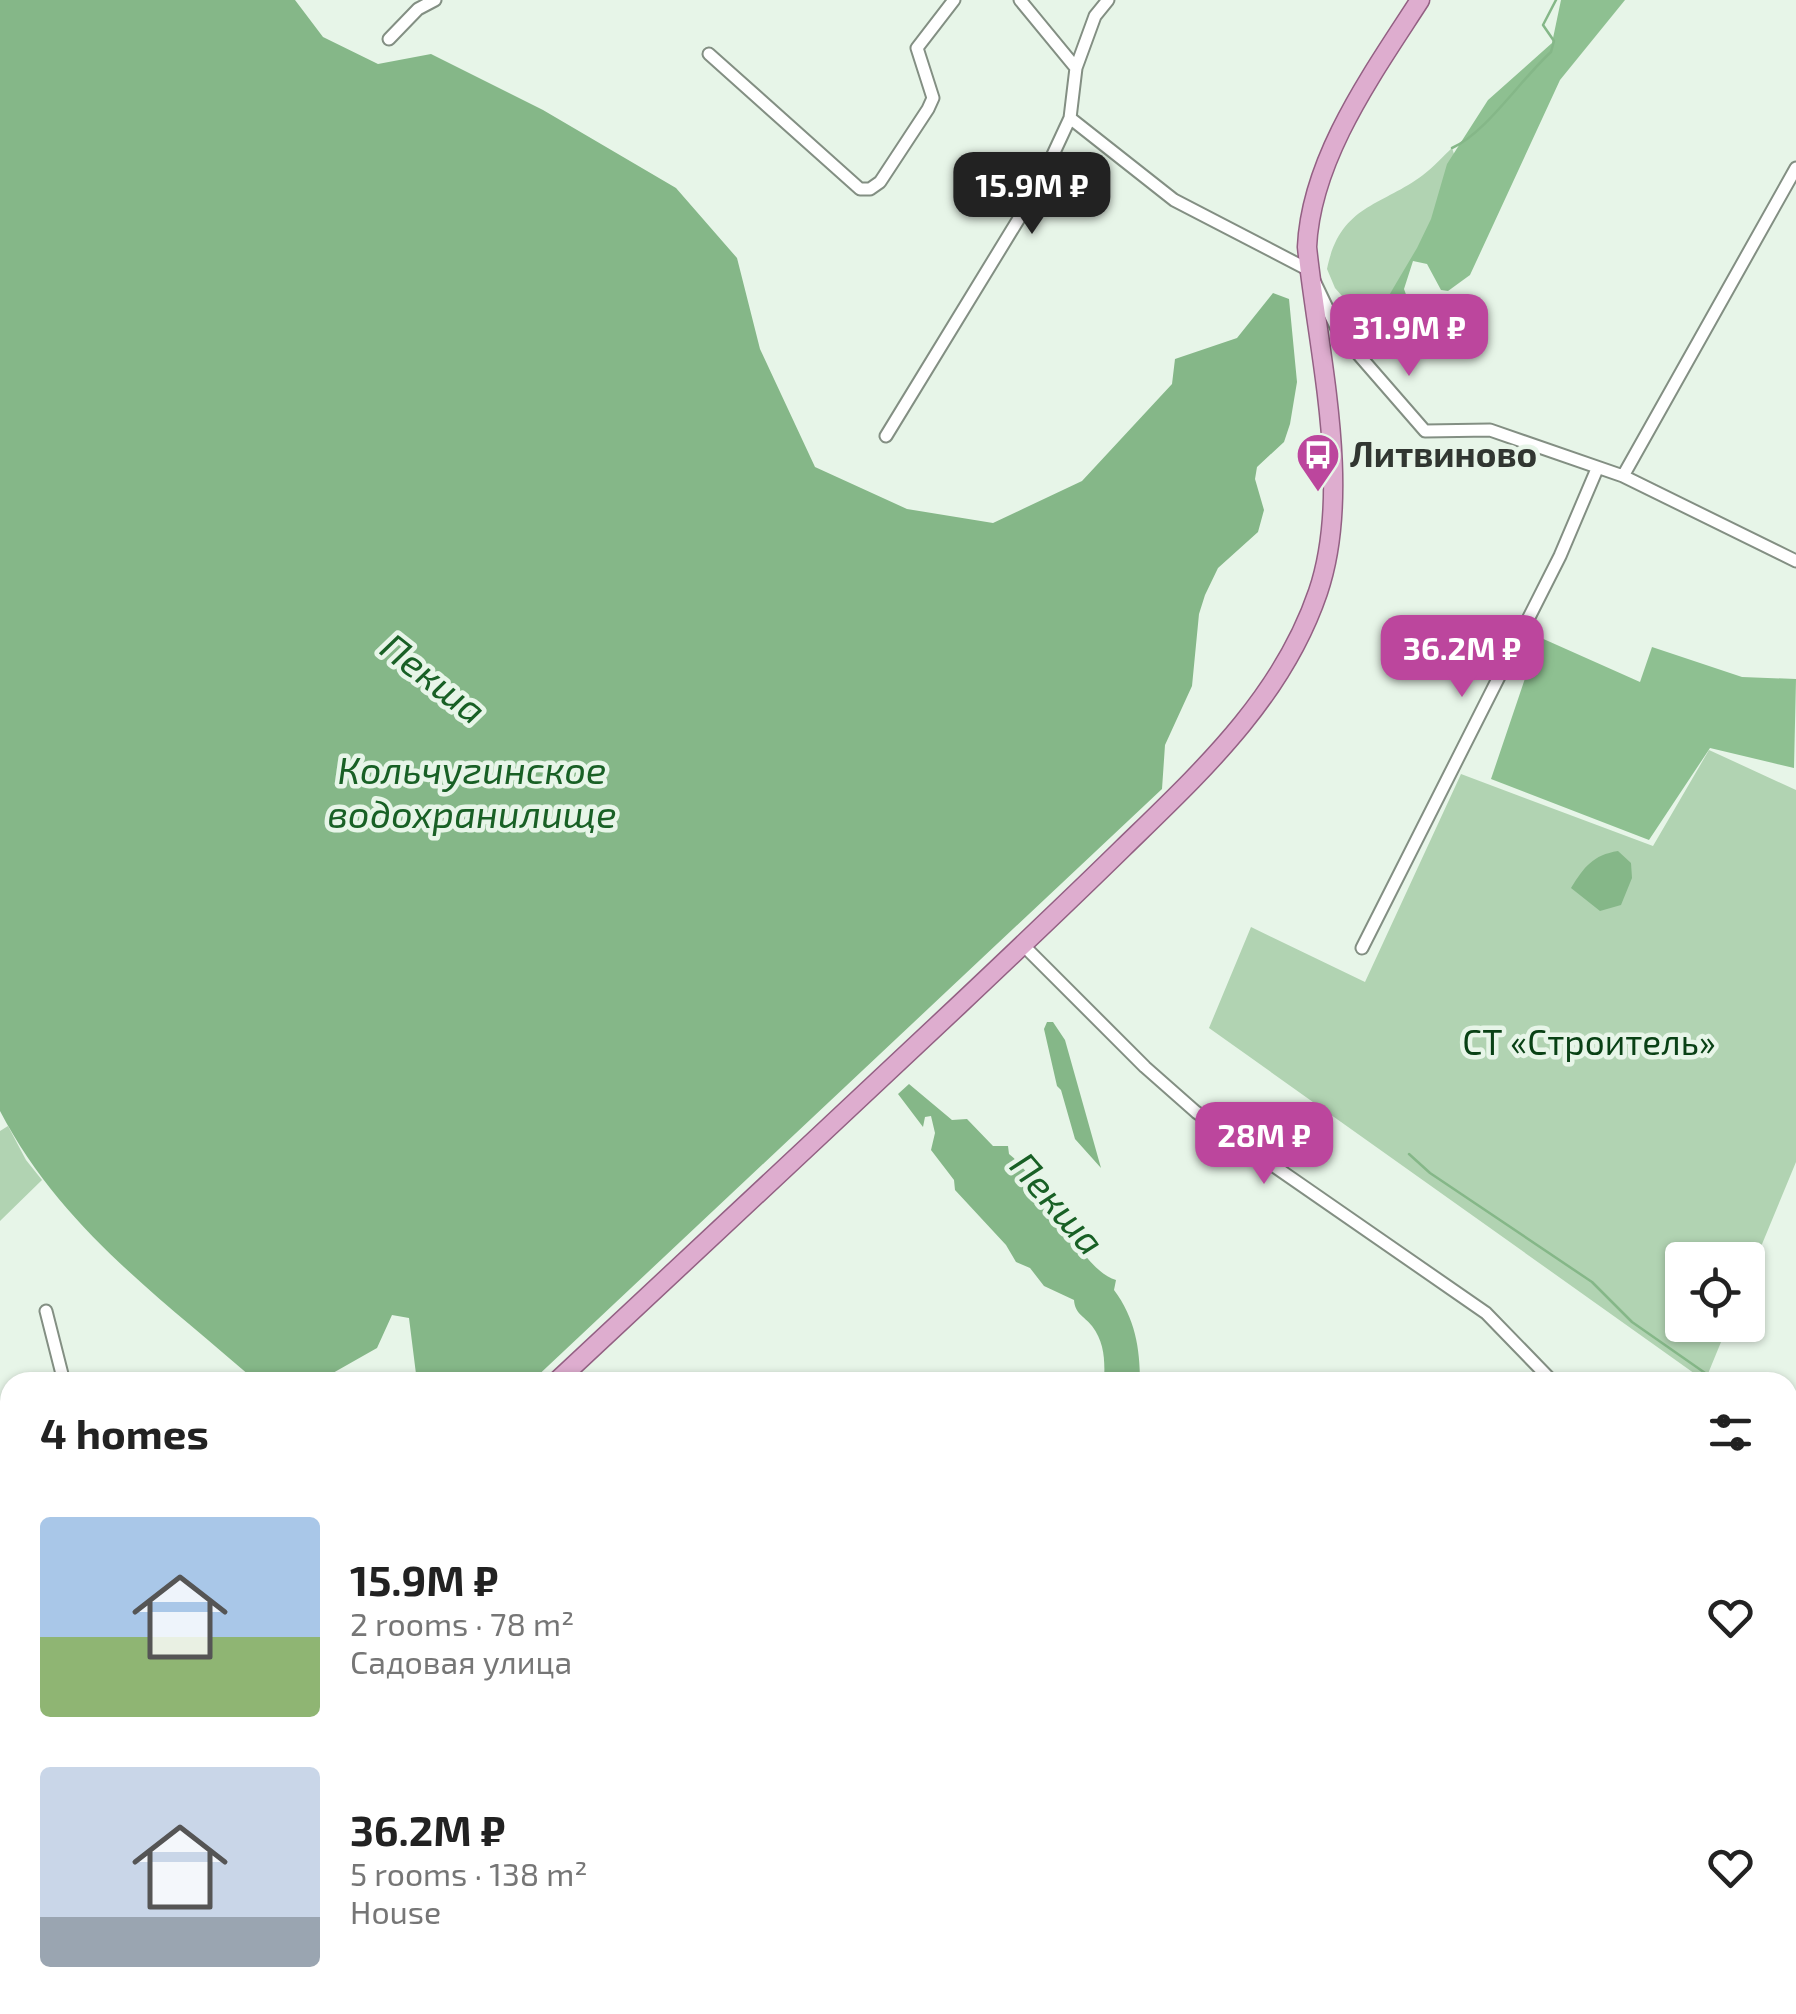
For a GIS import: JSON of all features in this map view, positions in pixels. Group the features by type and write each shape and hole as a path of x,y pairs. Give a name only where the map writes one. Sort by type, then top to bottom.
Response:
{"main road":[{"path":"567,1372 1023,945 1254,714 1294,646 1318,592 1328,542 1331,458 1309,270 1310,218 1328,164 1369,80 1420,0"}],"street":[{"path":"389,38 418,9 435,0"},
{"path":"709,54 860,189 870,189 880,182 933,98 917,48 954,0"},
{"path":"1020,0 1076,68"},
{"path":"886,436 1037,189 1070,118 1076,68 1095,16 1108,0"},
{"path":"1070,118 1174,200 1309,270 1338,331 1426,431 1490,430 1624,476 1796,561"},
{"path":"1624,476 1796,168"},
{"path":"1362,948 1560,556 1597,469"},
{"path":"1023,945 1145,1067 1196,1112 1486,1313 1543,1372"},
{"path":"46,1311 61,1372"}],"green space":[{"path":"1452,148 1456,160 1427,239 1388,297 1364,307 1349,304 1335,288 1327,269 1341,232 1364,210 1423,175"},
{"name":"СТ «Строитель»","path":"1709,750 1796,790 1796,1162 1763,1242 1665,1242 1665,1342 1721,1342 1709,1372 1692,1372 1209,1028 1251,927 1365,982 1461,774 1653,846"},
{"path":"8,1126 42,1180 0,1221 0,1131"}],"shaded area":[{"path":"1561,0 1625,0 1560,80 1470,275 1448,291 1441,290 1427,264 1413,261 1404,289 1415,319 1392,335 1371,331 1365,327 1364,318 1388,297 1417,248 1431,219 1447,164 1488,100 1552,43"},
{"path":"1539,637 1640,682 1652,647 1742,677 1796,679 1794,768 1710,748 1649,840 1491,779"}],"water":[{"name":"Кольчугинское водохранилище","path":"0,0 295,0 323,37 378,64 431,54 543,110 676,188 737,258 760,349 815,467 907,509 993,523 1082,481 1172,384 1175,359 1237,338 1273,293 1289,299 1297,382 1290,424 1284,442 1257,467 1255,479 1264,510 1258,532 1218,568 1205,595 1199,614 1192,686 1165,745 1162,789 542,1372 416,1372 409,1318 392,1315 377,1348 335,1372 245,1372 149,1290 83,1226 52,1191 0,1111"},
{"path":"1618,851 1631,863 1632,878 1621,905 1600,911 1571,888 1590,863"},
{"path":"1047,1022 1053,1022 1065,1040 1101,1168 1075,1139 1057,1086 1044,1029"},
{"path":"909,1084 952,1120 967,1119 993,1146 1008,1146 1009,1154 1035,1183 1075,1243 1103,1273 1116,1280 1114,1290 1135,1334 1140,1372 1104,1372 1100,1339 1078,1312 1074,1300 1044,1286 1030,1268 1016,1262 1006,1245 955,1190 954,1180 931,1150 935,1133 931,1116 925,1117 923,1127 898,1094"}],"waterway":[{"path":"1452,148 1490,119 1551,52 1554,41 1543,25 1556,0"},
{"path":"1409,1154 1430,1173 1592,1282 1632,1322 1704,1372"}],"place":[{"name":"Литвиново","path":"1318,493"}],"water label":[{"name":"Пекша","path":"433,679"},
{"name":"Пекша","path":"1057,1204"}]}
